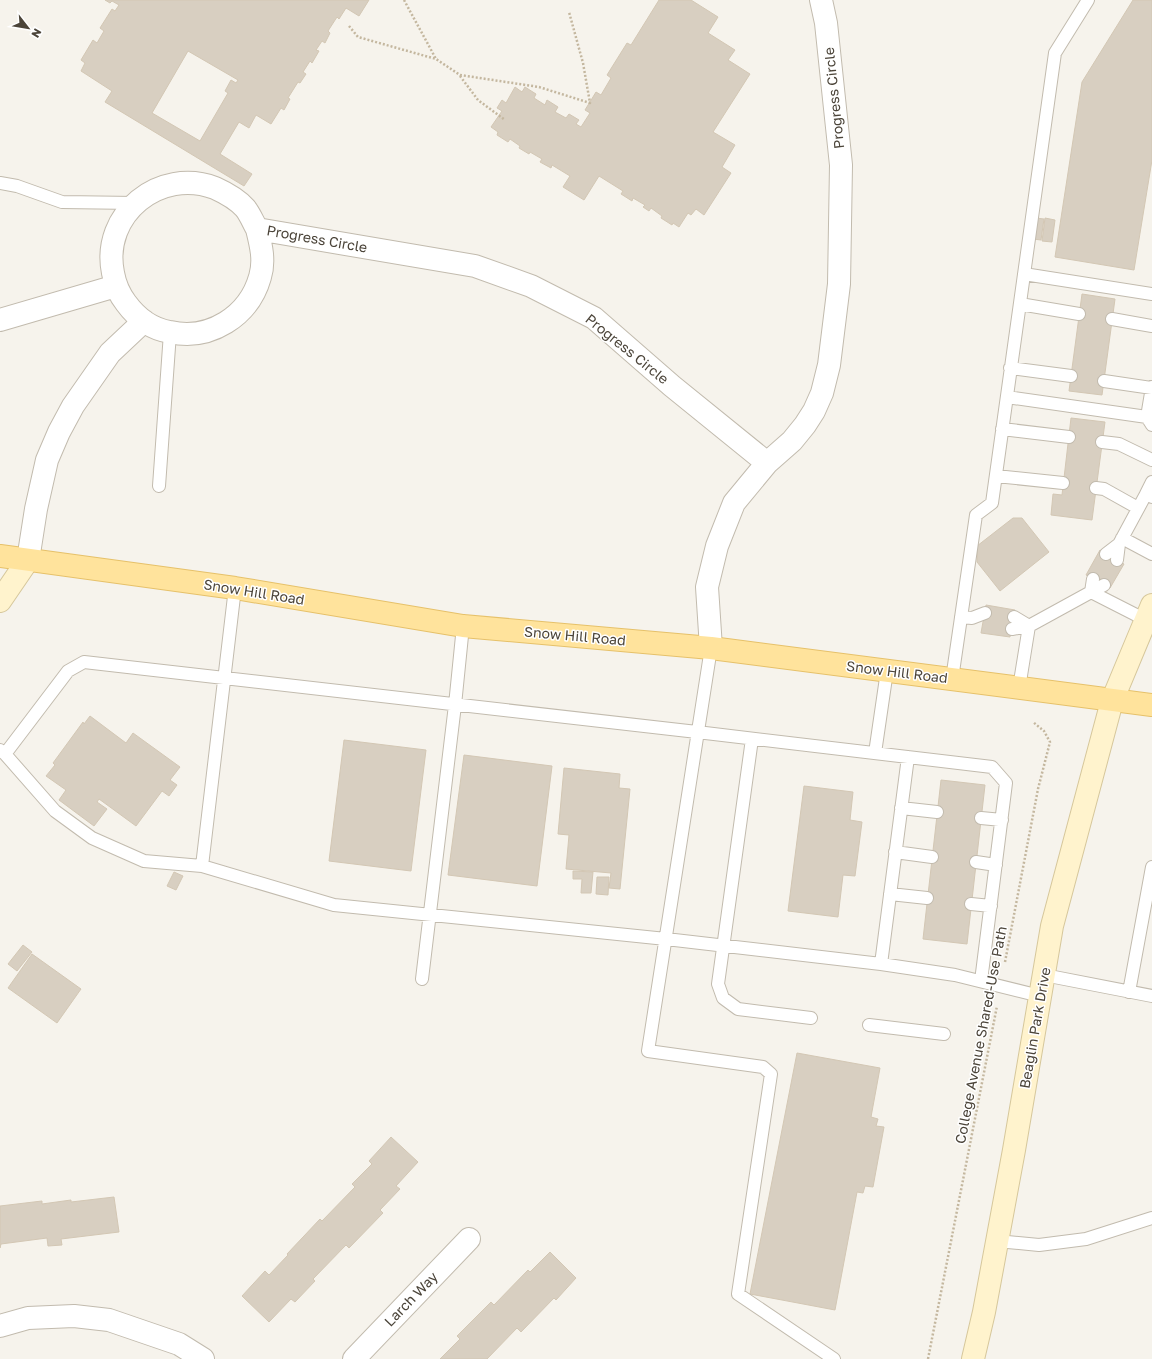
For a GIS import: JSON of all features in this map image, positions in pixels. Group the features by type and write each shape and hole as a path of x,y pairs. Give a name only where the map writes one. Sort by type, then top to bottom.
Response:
{"main road":[{"name":"Snow Hill Road","path":"0,556 235,588 463,626 711,648 1152,705"},
{"path":"0,601 28,560"},
{"name":"Beaglin Park Drive","path":"973,1359 984,1312 997,1241 1052,926 1112,701 1149,612"}],"street":[{"name":"Progress Circle","path":"711,648 707,587 717,546 734,502 766,463 792,441 805,425 814,411 819,399 829,365 839,284 841,165 826,23 821,0"},
{"name":"Progress Circle","path":"178,182 203,184 226,193 245,208 258,229 263,252 261,276 252,298 237,316 217,328 194,334 170,333 156,328 144,321 132,311 116,286 111,264 112,242 121,221 135,203 155,189 178,182"},
{"name":"Progress Circle","path":"258,229 475,266 531,286 594,318 672,386 766,463"},
{"path":"0,320 116,286"},
{"path":"28,560 36,509 47,460 59,432 73,406 110,353 144,321"},
{"name":"Larch Way","path":"354,1359 469,1239"},
{"path":"0,1326 28,1318 74,1316 109,1320 179,1344 203,1359"}],"lane":[{"path":"952,679 966,617 976,515 992,503 1055,53 1088,0"},
{"path":"0,183 17,186 62,202 135,203"},
{"path":"1024,274 1152,294"},
{"path":"1020,304 1079,314"},
{"path":"1112,320 1152,326"},
{"path":"159,486 170,333"},
{"path":"1010,368 1071,376"},
{"path":"1007,396 1150,421 1152,387 1104,381"},
{"path":"1002,429 1069,437"},
{"path":"1102,442 1120,444 1152,460"},
{"path":"996,476 1063,483"},
{"path":"1117,560 1121,541 1138,508 1149,495 1152,482"},
{"path":"1096,488 1104,490 1138,508"},
{"path":"1121,541 1152,554"},
{"path":"1106,554 1121,541"},
{"path":"1091,592 1093,579"},
{"path":"1012,629 1028,626 1104,585"},
{"path":"202,866 235,588"},
{"path":"1091,592 1149,612"},
{"path":"966,617 985,613"},
{"path":"966,617 983,626"},
{"path":"1014,617 1028,626"},
{"path":"422,979 463,626"},
{"path":"1019,688 1028,626"},
{"path":"711,648 648,1051 763,1066 771,1074 738,1294 834,1359"},
{"path":"981,981 1006,783 992,767 84,662 68,671 2,752 54,810 92,838 144,861 202,866 334,905 724,945 881,964 955,975 1000,986 1042,985 1129,992 1152,996"},
{"path":"875,754 887,671"},
{"path":"752,739 718,984 723,998 738,1009 810,1018"},
{"path":"881,964 908,757"},
{"path":"901,808 937,812"},
{"path":"981,818 1002,820"},
{"path":"895,852 932,857"},
{"path":"976,862 996,864"},
{"path":"1129,992 1152,867"},
{"path":"890,894 927,898"},
{"path":"971,904 991,906"},
{"path":"869,1025 944,1034"},
{"path":"997,1241 1039,1245 1086,1239 1152,1218"}],"path":[{"path":"404,0 436,59"},
{"path":"460,75 539,87 590,103 583,63 569,12"},
{"path":"349,26 358,37 436,59 460,75 478,100 505,120"},
{"name":"College Avenue Shared-Use Path","path":"928,1359 1038,789 1050,742 1044,731 1033,722"}],"building":[{"path":"105,0 369,0 359,16 346,8 339,19 337,17 328,31 330,33 325,43 322,41 316,50 319,51 312,63 310,61 303,72 306,74 300,83 298,82 288,98 290,99 284,110 281,108 271,124 256,115 249,128 239,122 220,154 252,174 244,186 105,102 112,91 81,71 85,63 81,60 93,40 97,43 104,31 100,28 112,9 115,11 119,5 112,1 110,3","holes":["188,51 238,80 236,83 231,80 225,91 228,93 200,141 152,113"]},
{"path":"659,0 691,0 718,17 708,33 735,50 728,60 750,74 713,132 735,145 722,167 731,173 704,215 696,209 691,215 688,213 679,227 673,223 672,225 661,218 662,216 651,208 649,211 643,207 645,205 633,198 632,201 621,194 623,191 599,176 584,200 563,187 570,176 552,165 551,168 540,162 542,159 519,148 520,146 510,139 508,142 497,135 498,132 491,127 502,111 497,108 502,100 506,103 515,87 522,92 525,87 536,94 534,98 545,105 547,100 558,107 555,112 566,118 569,114 579,120 576,124 581,127 590,113 585,110 596,92 601,95 611,78 607,75 627,43 631,45"},
{"path":"1133,0 1152,0 1152,160 1134,270 1055,257 1082,82"},
{"path":"1036,218 1044,219 1041,240 1033,239"},
{"path":"1045,218 1055,220 1052,242 1042,241"},
{"path":"1082,294 1115,299 1102,395 1069,391"},
{"path":"1071,418 1105,422 1092,520 1051,515 1053,494 1062,495"},
{"path":"1013,518 1022,518 1049,552 1000,591 977,562 977,546"},
{"path":"1100,550 1124,564 1110,588 1086,575"},
{"path":"986,605 1015,610 1010,637 981,633"},
{"path":"90,716 126,743 133,733 180,767 170,780 177,785 169,796 162,791 136,826 99,799 97,802 107,809 94,826 59,800 66,790 46,776 55,765 53,763 83,722 84,724"},
{"path":"344,740 426,750 411,871 329,861"},
{"path":"464,755 552,766 537,886 448,875"},
{"path":"564,768 620,774 619,788 630,789 620,889 609,888 611,873 566,869 569,835 558,834"},
{"path":"941,780 985,785 967,944 923,939"},
{"path":"804,786 853,792 850,820 862,822 855,876 843,875 838,917 788,911"},
{"path":"573,871 593,872 591,893 581,893 582,879 573,879"},
{"path":"174,872 183,876 176,890 167,886"},
{"path":"597,877 609,877 608,895 596,894"},
{"path":"23,945 32,952 17,971 8,964"},
{"path":"32,954 81,989 57,1023 8,988"},
{"path":"797,1053 880,1068 871,1117 878,1119 876,1126 884,1127 873,1187 865,1186 863,1193 857,1192 835,1310 750,1294"},
{"path":"391,1137 418,1162 396,1186 400,1189 380,1210 383,1213 349,1248 346,1245 313,1279 315,1281 295,1302 291,1299 269,1322 242,1296 265,1271 269,1275 320,1219 322,1221 355,1187 352,1184 372,1164 369,1161"},
{"path":"114,1197 119,1232 61,1239 62,1245 48,1246 47,1238 1,1244 0,1248 0,1206 42,1201 42,1204"},
{"path":"550,1252 576,1278 556,1300 554,1298 521,1332 517,1328 487,1359 440,1359 460,1339 457,1336 491,1302 494,1305 528,1270 530,1272"}]}
